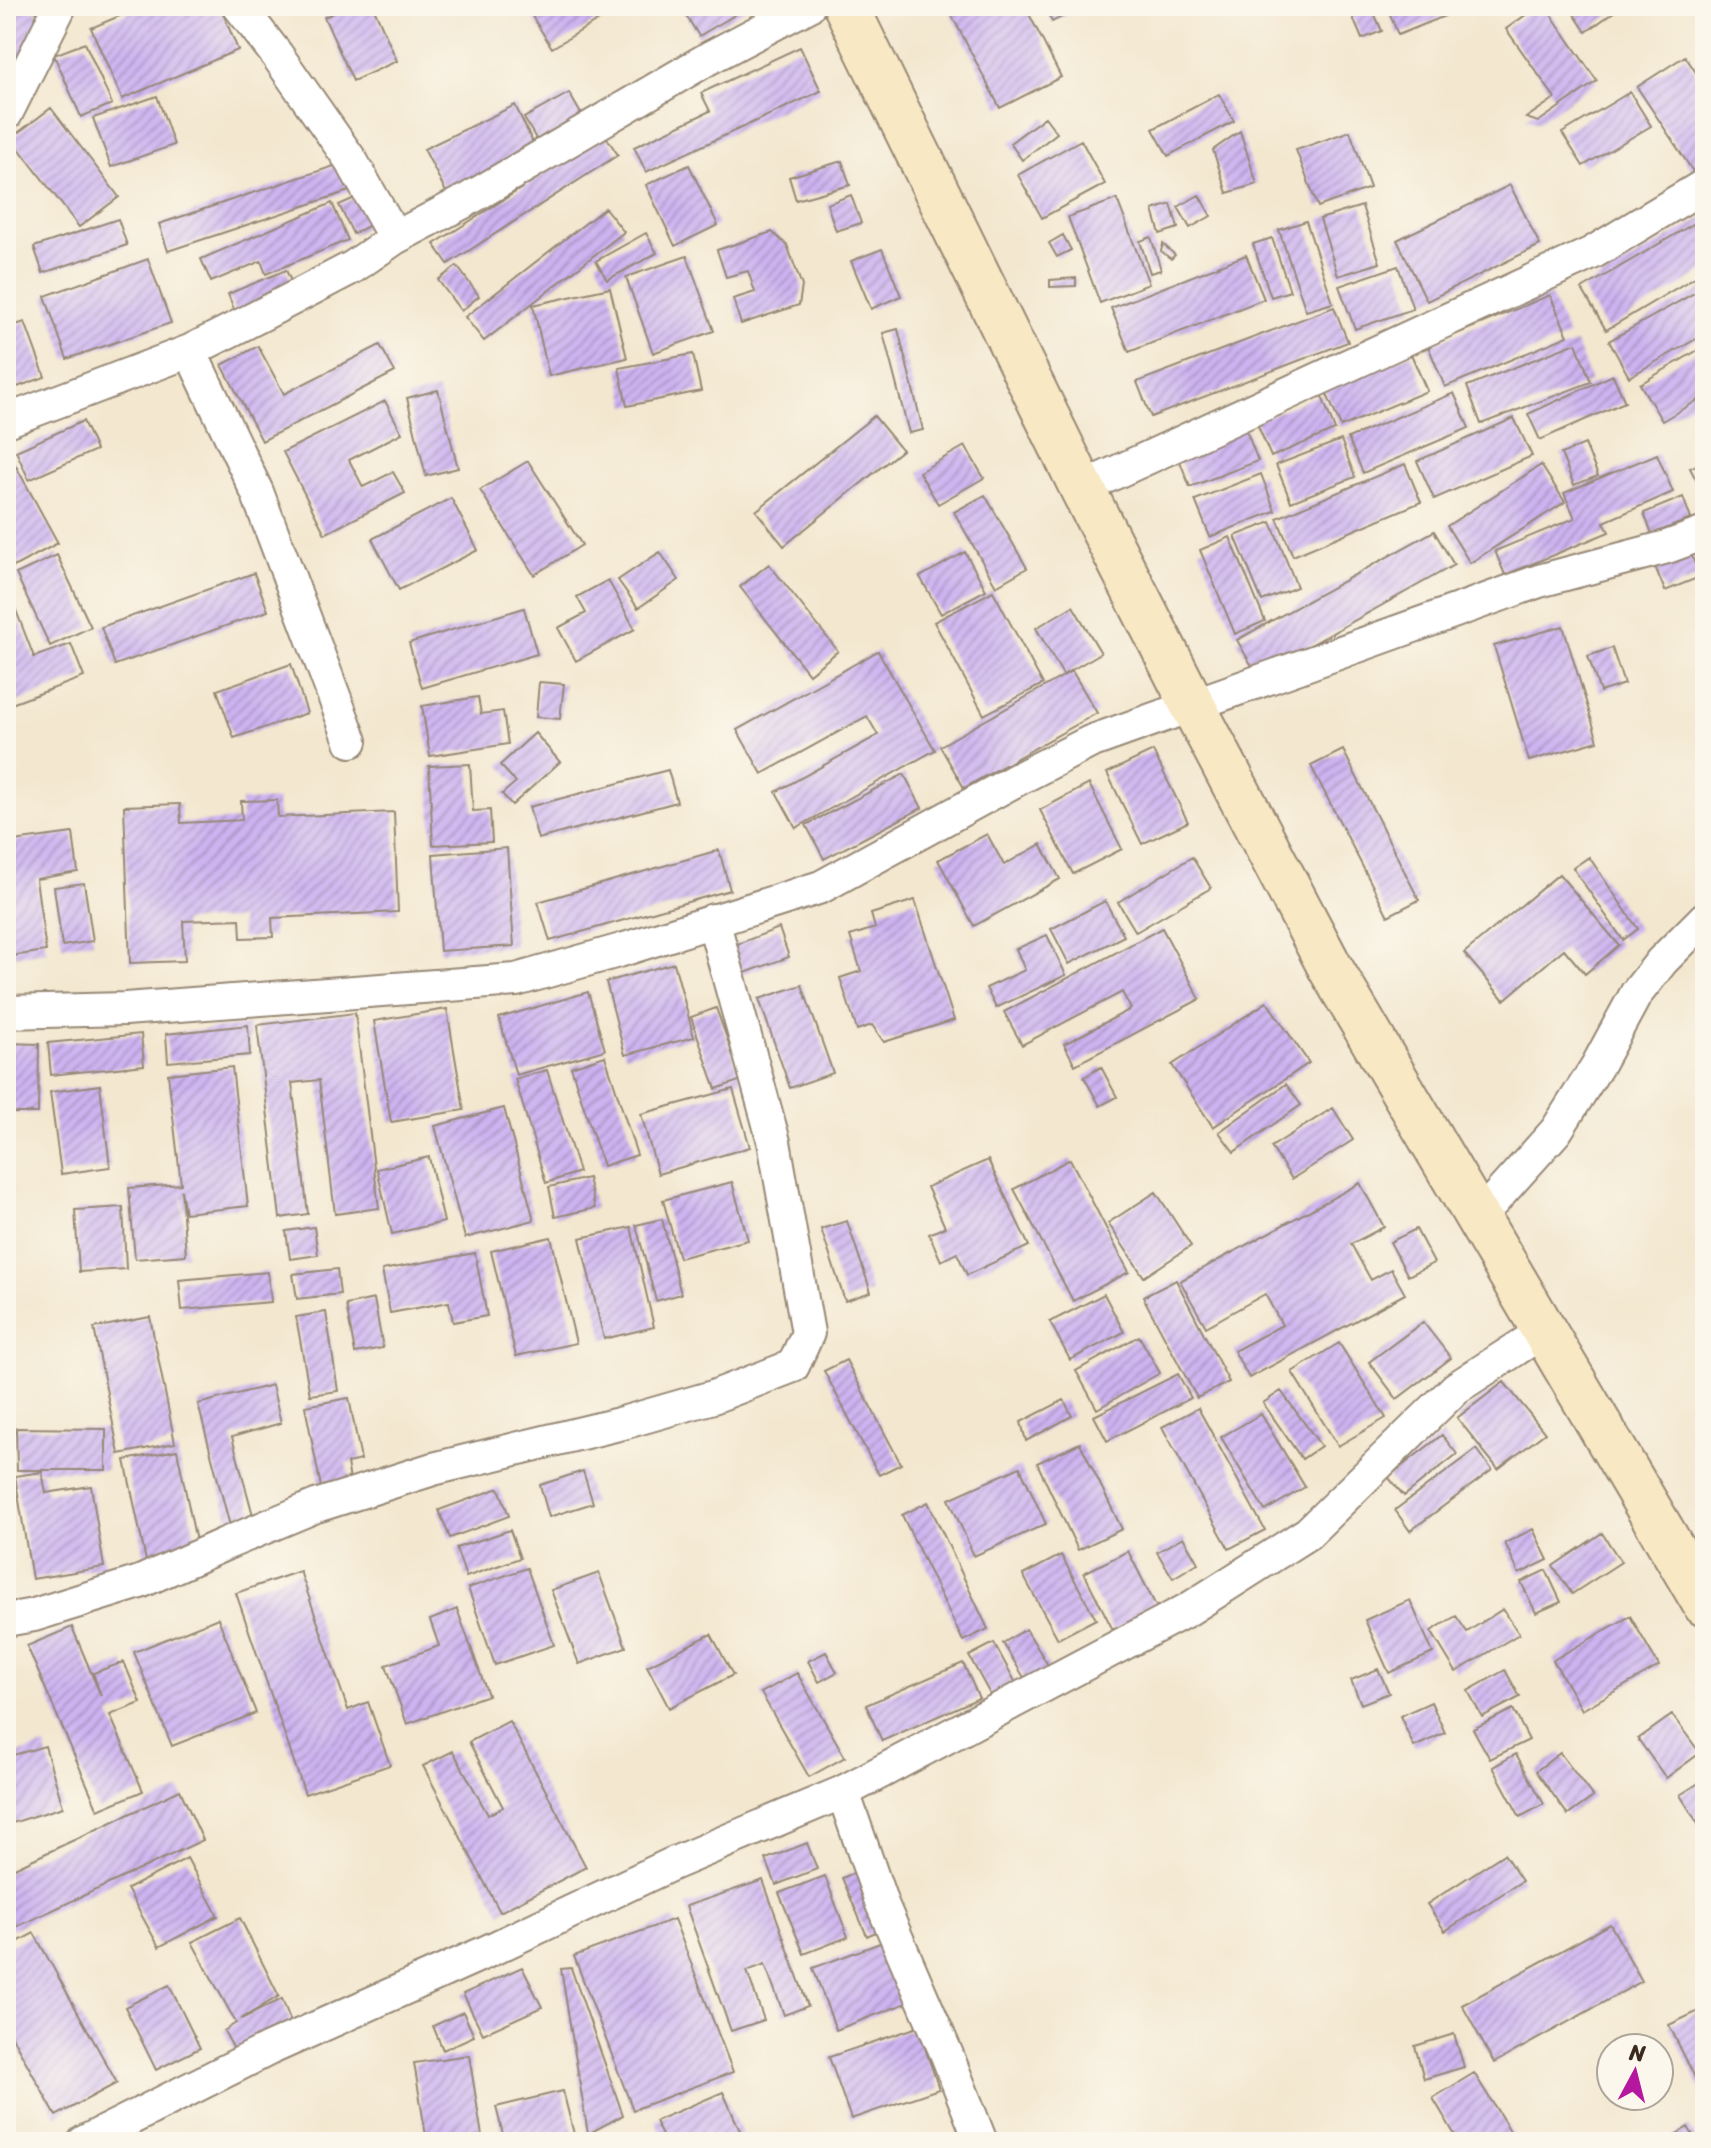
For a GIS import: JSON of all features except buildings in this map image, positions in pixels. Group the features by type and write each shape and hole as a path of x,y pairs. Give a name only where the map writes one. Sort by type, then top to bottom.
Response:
{"main road":[{"path":"846,6 1082,488 1331,969 1705,1604"}],"street":[{"path":"6,114 60,6"},
{"path":"239,6 352,162 395,238"},
{"path":"6,421 190,351 353,267 395,238 467,200 709,58 808,6"},
{"path":"1082,488 1592,253 1705,185"},
{"path":"190,351 257,492 351,741"},
{"path":"6,1012 125,1009 516,980 821,887 1090,742 1539,581 1667,547 1705,533"},
{"path":"1478,1218 1556,1131 1597,1066 1636,994 1662,961 1705,918"},
{"path":"6,1620 34,1615 140,1582 316,1506 433,1469 619,1424 713,1397 793,1366 808,1333 774,1142 713,920"},
{"path":"84,2142 269,2049 672,1864 843,1792 1189,1609 1308,1533 1456,1388 1544,1331"},
{"path":"843,1792 882,1904 981,2142"}]}
